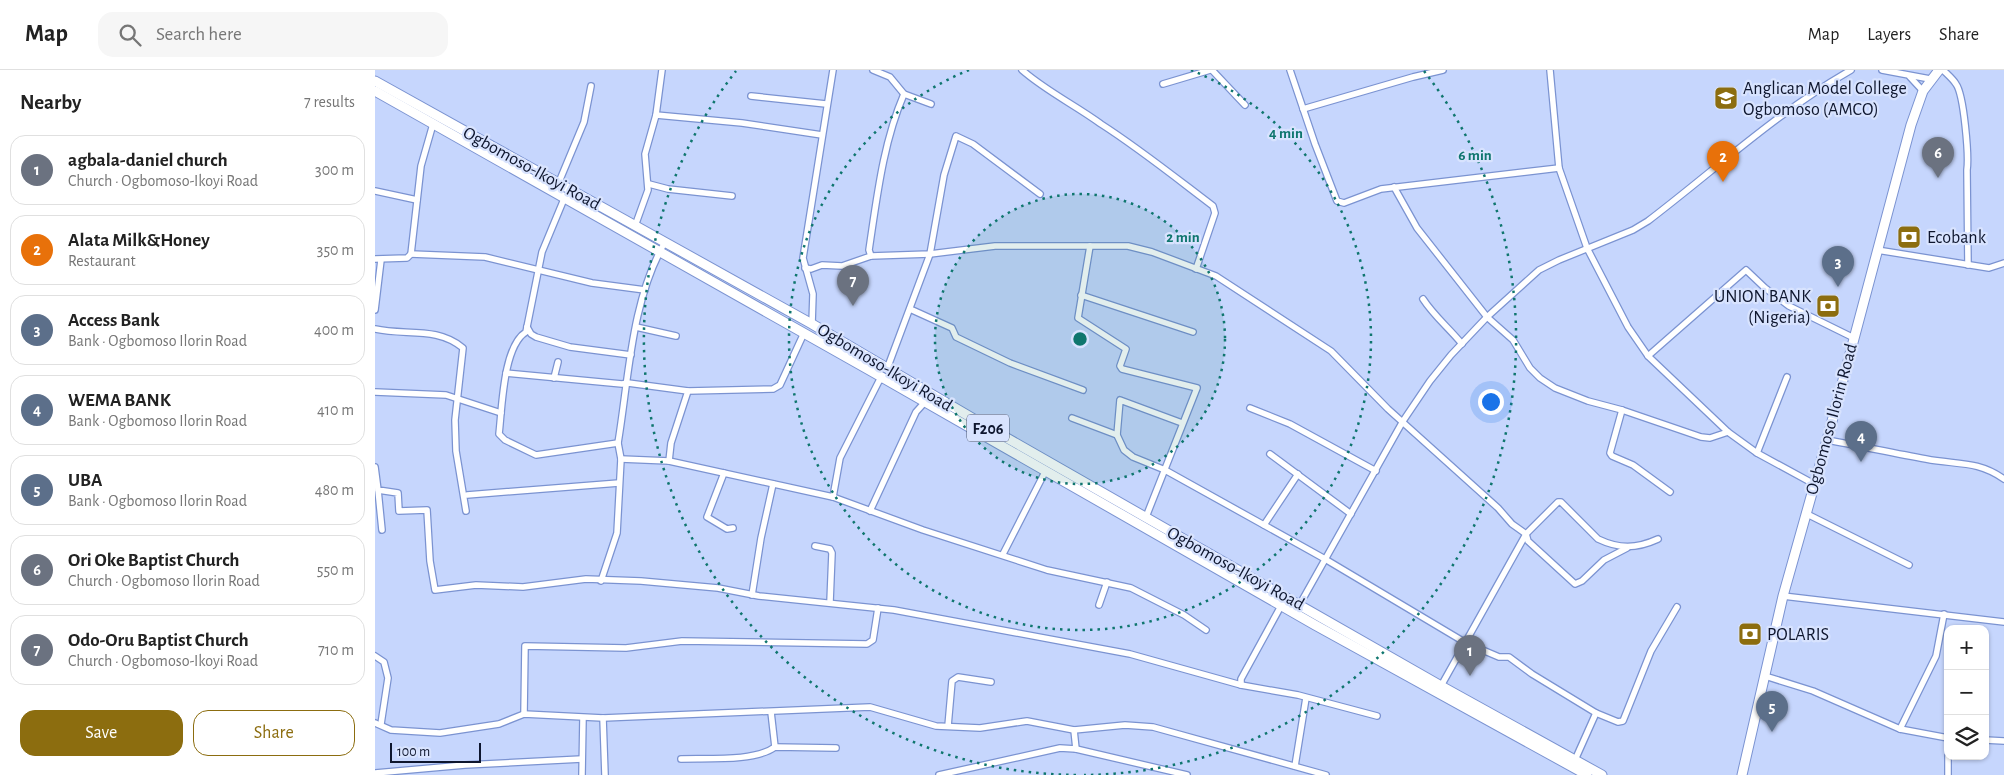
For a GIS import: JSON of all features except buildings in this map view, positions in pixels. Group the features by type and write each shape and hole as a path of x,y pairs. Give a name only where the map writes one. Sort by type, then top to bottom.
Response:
{"main road":[{"name":"Ogbomoso Ilorin Road","path":"1742,775 1783,596 1827,440 1911,125 1923,91 1930,79 1939,70"},
{"name":"Ogbomoso-Ikoyi Road","path":"375,81 812,324 1145,517 1300,604 1373,652 1587,775"},
{"name":"Ogbomoso-Ikoyi Road","path":"375,91 884,378 1281,606 1441,686 1602,775"}],"street":[{"path":"635,226 649,184 645,154 656,116 662,70"},
{"path":"812,324 813,294 803,258 821,135 833,70"},
{"path":"873,70 890,77 904,94 931,104"},
{"path":"890,77 895,70"},
{"path":"1022,70 1047,90 1070,102 1127,141 1213,206 1215,213 1196,269"},
{"path":"1163,84 1211,70 1245,105"},
{"path":"1290,70 1333,195 1337,201 1344,203 1381,189 1559,168"},
{"path":"1303,109 1443,70"},
{"path":"1550,70 1559,168 1587,248 1628,328 1648,356 1728,432 1757,453 1814,484"},
{"path":"1300,604 1403,421 1441,366 1487,317 1539,270 1633,230 1648,221 1731,153 1811,94 1851,70"},
{"path":"1882,70 1911,77 1930,79"},
{"path":"1943,70 1957,84 1961,98 1969,159 1967,170 1968,265"},
{"path":"1911,77 1923,91"},
{"path":"559,182 584,122 591,86"},
{"path":"871,256 869,250 881,171 896,113 904,94"},
{"path":"751,96 826,104"},
{"path":"656,116 742,123 821,135"},
{"path":"375,310 378,259 407,258 411,254 421,166 433,124"},
{"path":"887,368 930,254 941,193 956,136 973,144 1040,194"},
{"path":"649,184 668,189 733,196"},
{"path":"1395,188 1417,228 1487,317 1513,340 1530,368 1548,384 1588,401 1622,410 1701,438 1710,438 1728,432"},
{"path":"375,191 417,200"},
{"path":"564,199 542,252 526,332 517,341 506,373 499,434 501,437 536,455 618,443"},
{"path":"601,581 617,533 621,459 618,443 636,327 645,290 659,251 665,242"},
{"path":"805,268 811,269 822,265 842,266 871,256 930,254 995,246 1128,246 1152,252 1216,276 1331,351 1403,421 1498,508 1512,524 1526,534 1528,541 1575,584 1583,581 1604,560 1627,548 1641,546 1658,539"},
{"path":"1090,246 1078,318 1101,334 1113,338 1126,349 1121,366 1122,370 1197,388 1145,517"},
{"path":"1877,250 1989,268 2004,263"},
{"path":"411,254 485,257 538,272 592,283 645,290"},
{"path":"1648,356 1746,270 1765,288 1789,306 1854,338"},
{"path":"1081,295 1193,332"},
{"path":"1423,299 1433,314 1447,326 1462,344"},
{"path":"910,309 952,328 956,336 1010,363 1083,390"},
{"path":"527,327 531,334 536,337 571,347 631,354"},
{"path":"636,327 676,336"},
{"path":"375,329 433,333 455,341 463,348 457,397 456,451 466,510"},
{"path":"506,373 628,383 688,391 745,392 777,388 804,333"},
{"path":"554,378 558,362"},
{"path":"1757,453 1787,377"},
{"path":"833,497 840,458 879,381 884,378"},
{"path":"669,460 671,443 688,391"},
{"path":"375,392 446,395 457,397 501,413"},
{"path":"1182,423 1120,400 1117,436 1124,450 1133,457 1165,470 1325,559 1466,642 1499,656 1509,657 1532,674 1596,713 1618,722 1623,721 1651,651 1677,607"},
{"path":"870,511 916,412 925,402"},
{"path":"1250,408 1290,424 1376,471"},
{"path":"1622,410 1610,452 1612,456 1633,465 1670,492"},
{"path":"1073,418 1117,436"},
{"path":"1827,440 1937,462 1977,465 1990,469 2004,479"},
{"path":"1270,454 1351,514"},
{"path":"621,459 669,460 833,497 1047,570 1131,588 1184,614 1207,630"},
{"path":"375,467 382,530"},
{"path":"1003,554 1045,472"},
{"path":"724,473 707,517 727,529 733,528"},
{"path":"1264,525 1298,474"},
{"path":"467,495 619,483"},
{"path":"752,595 761,538 773,484"},
{"path":"378,490 398,493 399,511 427,510 430,562 435,590 476,585 523,587 586,579 677,583 752,595 878,608 1082,644 1168,664 1241,685 1306,698 1377,716"},
{"path":"1441,686 1526,534 1561,502 1598,539 1627,548"},
{"path":"1805,513 1909,565"},
{"path":"815,546 830,549 832,553 829,602"},
{"path":"1099,605 1107,582"},
{"path":"1783,596 2004,622"},
{"path":"1241,685 1241,679 1281,606"},
{"path":"524,714 525,646 625,648 682,641 867,644 873,640 878,608"},
{"path":"1900,729 1936,656 1944,614"},
{"path":"375,656 384,662 387,678 378,723 391,730 440,733 499,724 524,714 603,718 870,707 936,726 980,728 1027,721 1074,730 1125,725 1146,726 1327,775"},
{"path":"1765,676 1813,691 1900,729 1944,737"},
{"path":"948,726 952,681 958,677 991,682"},
{"path":"1295,766 1306,698"},
{"path":"771,712 775,748"},
{"path":"1575,760 1596,713"},
{"path":"582,775 583,718"},
{"path":"603,718 605,775"},
{"path":"1074,730 1076,749"},
{"path":"1989,740 2004,741"},
{"path":"681,759 752,756 769,752 775,748 836,748"},
{"path":"942,775 1047,749 1076,749 1187,775"},
{"path":"375,773 465,765 582,759"},
{"path":"1948,760 1948,775"}],"place":[{"name":"Anglican Model College Ogbomoso (AMCO)","path":"1726,98"},
{"name":"Ori Oke Baptist Church","path":"1938,178"},
{"name":"Alata Milk&Honey","path":"1723,182"},
{"name":"Ecobank","path":"1909,237"},
{"name":"Access Bank","path":"1838,287"},
{"name":"Odo-Oru Baptist Church","path":"853,306"},
{"name":"UNION BANK (Nigeria)","path":"1828,306"},
{"name":"WEMA BANK","path":"1861,462"},
{"name":"POLARIS","path":"1750,634"},
{"name":"agbala-daniel church","path":"1470,676"},
{"name":"UBA","path":"1772,732"}]}
